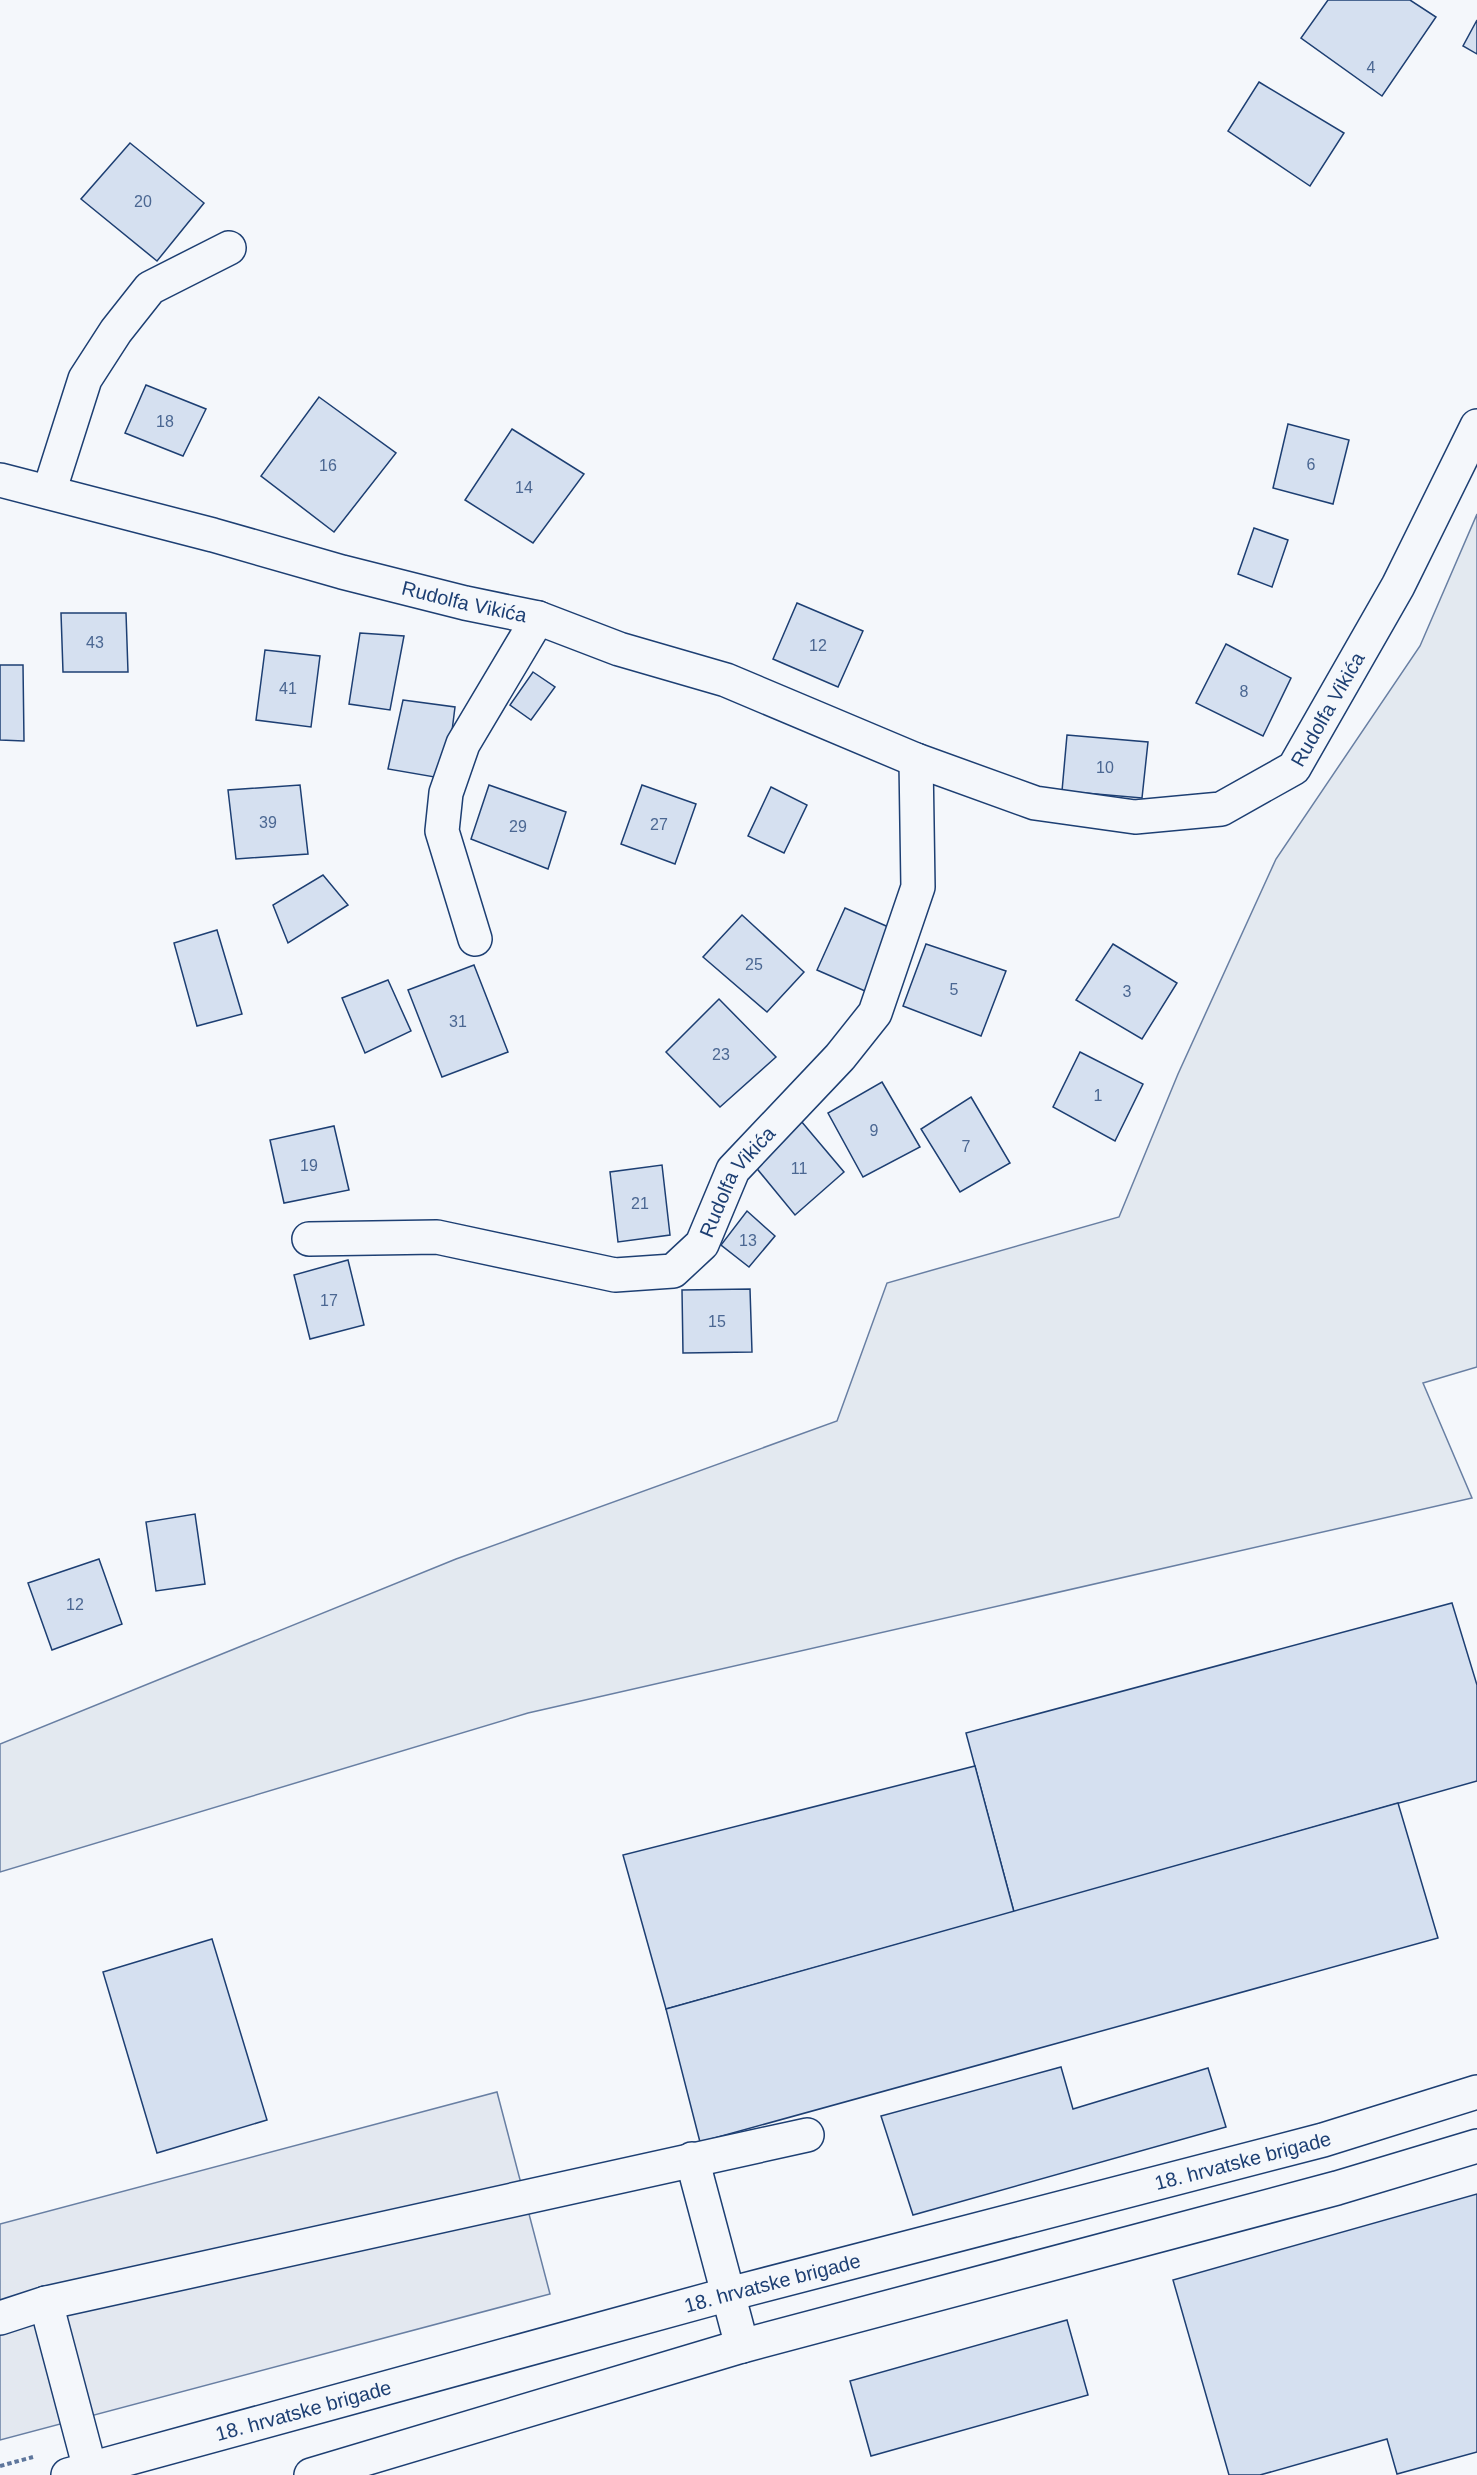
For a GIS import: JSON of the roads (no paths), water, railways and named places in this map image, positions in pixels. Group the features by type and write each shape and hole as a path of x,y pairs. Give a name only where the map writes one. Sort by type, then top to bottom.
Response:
{"street":[{"path":"48,492 85,379 116,331 150,288 229,248"},
{"name":"Rudolfa Vikića","path":"0,480 213,535 342,572 465,603 538,618 619,649 726,680 916,760 1035,803 1135,817 1221,809 1294,768 1398,586 1477,426"},
{"path":"475,939 442,831 446,793 463,744 538,618"},
{"name":"Rudolfa Vikića","path":"309,1239 437,1237 615,1275 674,1271 702,1244 733,1170 840,1057 875,1013 918,887 916,760"},
{"name":"18. hrvatske brigade","path":"79,2472 729,2294 1323,2140 1477,2092"},
{"path":"0,2318 46,2303 807,2135"},
{"path":"311,2475 742,2346 1338,2188 1477,2146"},
{"path":"693,2159 742,2346"},
{"path":"46,2303 79,2472"}]}
